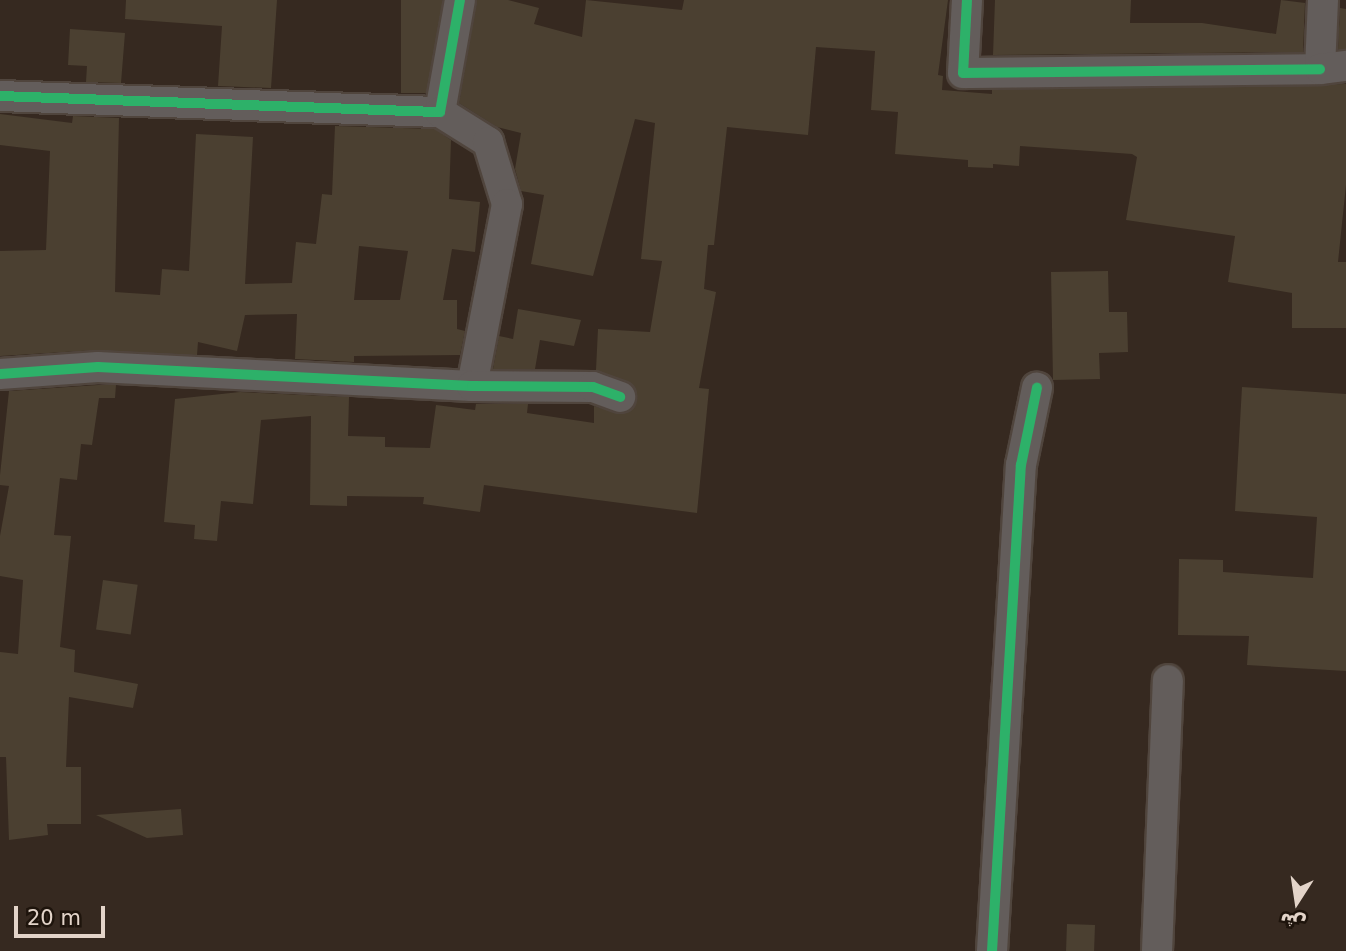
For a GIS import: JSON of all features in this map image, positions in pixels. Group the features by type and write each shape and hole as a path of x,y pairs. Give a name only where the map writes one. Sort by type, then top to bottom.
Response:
{"street":[{"path":"440,112 460,0"},
{"path":"967,0 963,73 1333,68 1323,0"},
{"path":"0,96 440,112 488,142 507,204 472,386"},
{"path":"0,374 98,367 472,386 593,387 620,397"},
{"path":"992,951 1021,465 1037,388"},
{"path":"1157,951 1168,680"}],"building":[{"path":"126,0 277,0 271,88 218,86 222,26 125,19"},
{"path":"401,0 442,0 442,93 401,93"},
{"path":"477,0 508,0 539,8 534,24 582,37 586,0 682,10 684,0 948,0 938,75 943,76 942,90 992,94 992,90 1346,84 1346,185 1338,262 1346,262 1346,328 1292,328 1292,293 1228,282 1235,236 1126,220 1137,157 1132,154 1020,146 1019,166 993,164 993,168 968,167 968,160 895,154 898,112 871,110 875,51 816,47 808,135 727,127 714,245 708,245 704,289 716,292 699,388 709,389 697,513 484,485 480,512 423,504 424,497 347,496 347,506 310,505 311,416 261,420 253,504 221,501 217,541 194,539 195,525 164,522 175,399 240,392 349,397 348,436 385,437 385,447 430,448 436,405 475,410 476,404 528,404 527,413 594,423 594,406 622,414 636,404 633,385 596,370 598,329 650,332 662,261 641,259 655,123 635,119 593,276 531,264 544,195 521,191 515,169 521,133 497,127 459,103"},
{"path":"995,0 1131,0 1130,23 1202,23 1276,34 1281,0 1305,3 1303,52 993,55"},
{"path":"1340,8 1346,9 1346,49 1338,49"},
{"path":"70,29 125,33 121,83 86,82 87,66 68,65"},
{"path":"0,114 72,123 73,116 119,118 115,292 160,295 162,269 189,271 196,134 253,137 245,284 292,283 296,242 316,244 322,194 332,195 335,126 435,129 451,140 449,199 480,202 475,252 452,249 443,300 457,300 457,329 465,331 460,355 354,356 354,362 295,359 297,314 245,315 237,351 198,342 197,355 97,350 0,356 0,251 46,250 50,151 0,145","holes":["359,246 408,251 400,300 354,300"]},
{"path":"1108,271 1109,312 1127,312 1128,352 1099,353 1100,379 1053,380 1051,272"},
{"path":"518,309 581,320 574,346 540,340 535,369 493,369 499,336 513,339"},
{"path":"116,385 115,398 99,398 92,445 81,444 77,480 60,478 54,535 71,536 60,647 75,650 74,672 138,684 133,708 69,697 66,767 81,767 81,824 47,824 48,835 9,840 6,757 0,757 0,652 18,654 23,580 0,576 0,536 9,486 0,485 0,475 9,391"},
{"path":"1242,387 1346,394 1346,671 1247,665 1249,636 1178,635 1179,559 1223,560 1223,572 1313,578 1317,517 1235,511"},
{"path":"103,580 138,585 131,634 96,630"},
{"path":"181,809 183,835 147,838 96,815"},
{"path":"1067,924 1095,925 1094,951 1066,951"}],"cycle path":[{"path":"0,96 440,112 460,0"},
{"path":"967,0 963,73 1320,69"},
{"path":"0,374 98,367 472,386 593,387 620,397"},
{"path":"992,951 1021,465 1037,388"}]}
